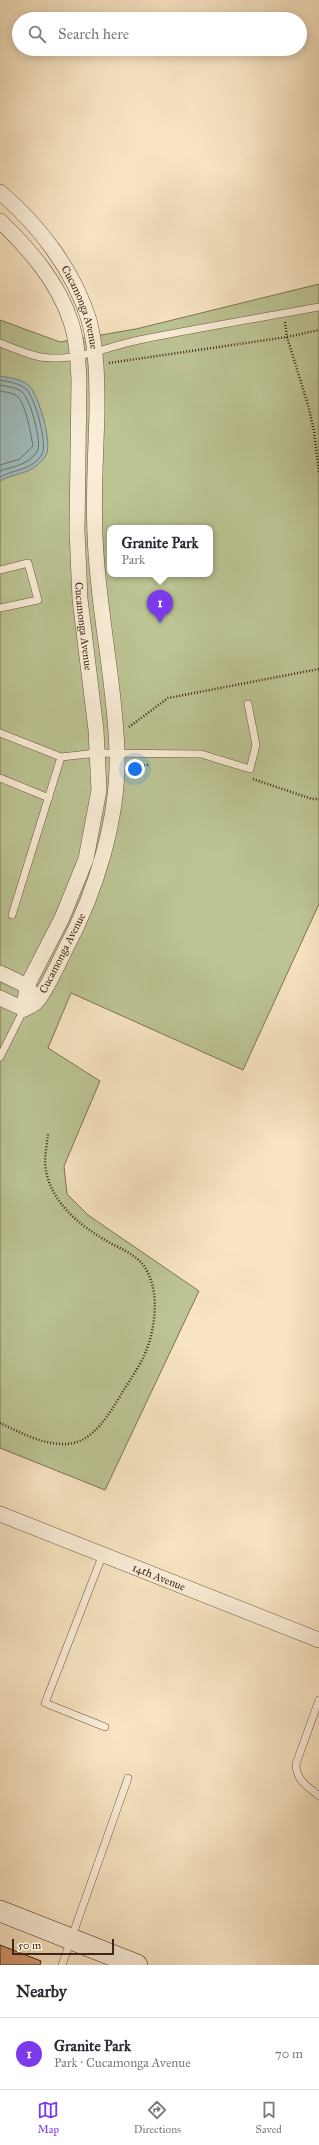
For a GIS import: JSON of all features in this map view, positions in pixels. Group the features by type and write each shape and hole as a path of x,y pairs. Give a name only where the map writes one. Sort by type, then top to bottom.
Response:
{"street":[{"name":"Cucamonga Avenue","path":"0,192 36,228 77,290 89,320 95,353 97,382 94,534 117,754 115,792 109,827 91,895 78,927 37,1002 24,1009"},
{"name":"Cucamonga Avenue","path":"0,221 39,262 52,282 71,322 78,355 77,532 80,599 96,730 97,753 98,790 86,859 62,918 27,986 24,1009"},
{"path":"0,973 27,986 37,1002"},
{"path":"0,998 24,1009"},
{"name":"14th Avenue","path":"0,1514 319,1640"},
{"path":"0,1911 137,1965"}],"lane":[{"path":"0,343 23,352 52,358 95,353 130,342 319,307"},
{"path":"0,570 28,563 38,600 0,608"},
{"path":"0,734 61,757 97,753 201,754 250,769 256,745 248,704"},
{"path":"12,915 61,757"},
{"path":"0,778 49,798"},
{"path":"0,1057 24,1009"},
{"path":"104,1554 45,1703 105,1728"},
{"path":"319,1700 316,1721 296,1764 296,1773 301,1781 319,1796"},
{"path":"62,1965 128,1778"}],"path":[{"path":"283,314 287,337 308,405 314,431 319,473"},
{"path":"109,363 287,337 319,330"},
{"path":"129,727 168,698 319,669"},
{"path":"129,767 150,765"},
{"path":"247,776 312,799 319,799"},
{"path":"0,1423 27,1436 48,1442 62,1444 87,1437 108,1416 137,1368 152,1331 154,1292 150,1277 136,1257 87,1230 71,1217 60,1202 46,1164 48,1134"}],"green space":[{"path":"319,284 319,904 243,1070 71,993 48,1048 100,1081 64,1166 67,1194 88,1215 199,1291 105,1490 0,1448 0,320 60,342 136,329"}],"water":[{"path":"0,376 21,381 31,388 38,401 47,433 48,443 45,457 33,468 0,481"}],"building":[{"path":"0,1945 41,1961 40,1965 0,1965"}],"place":[{"name":"Granite Park","path":"160,623"}]}
